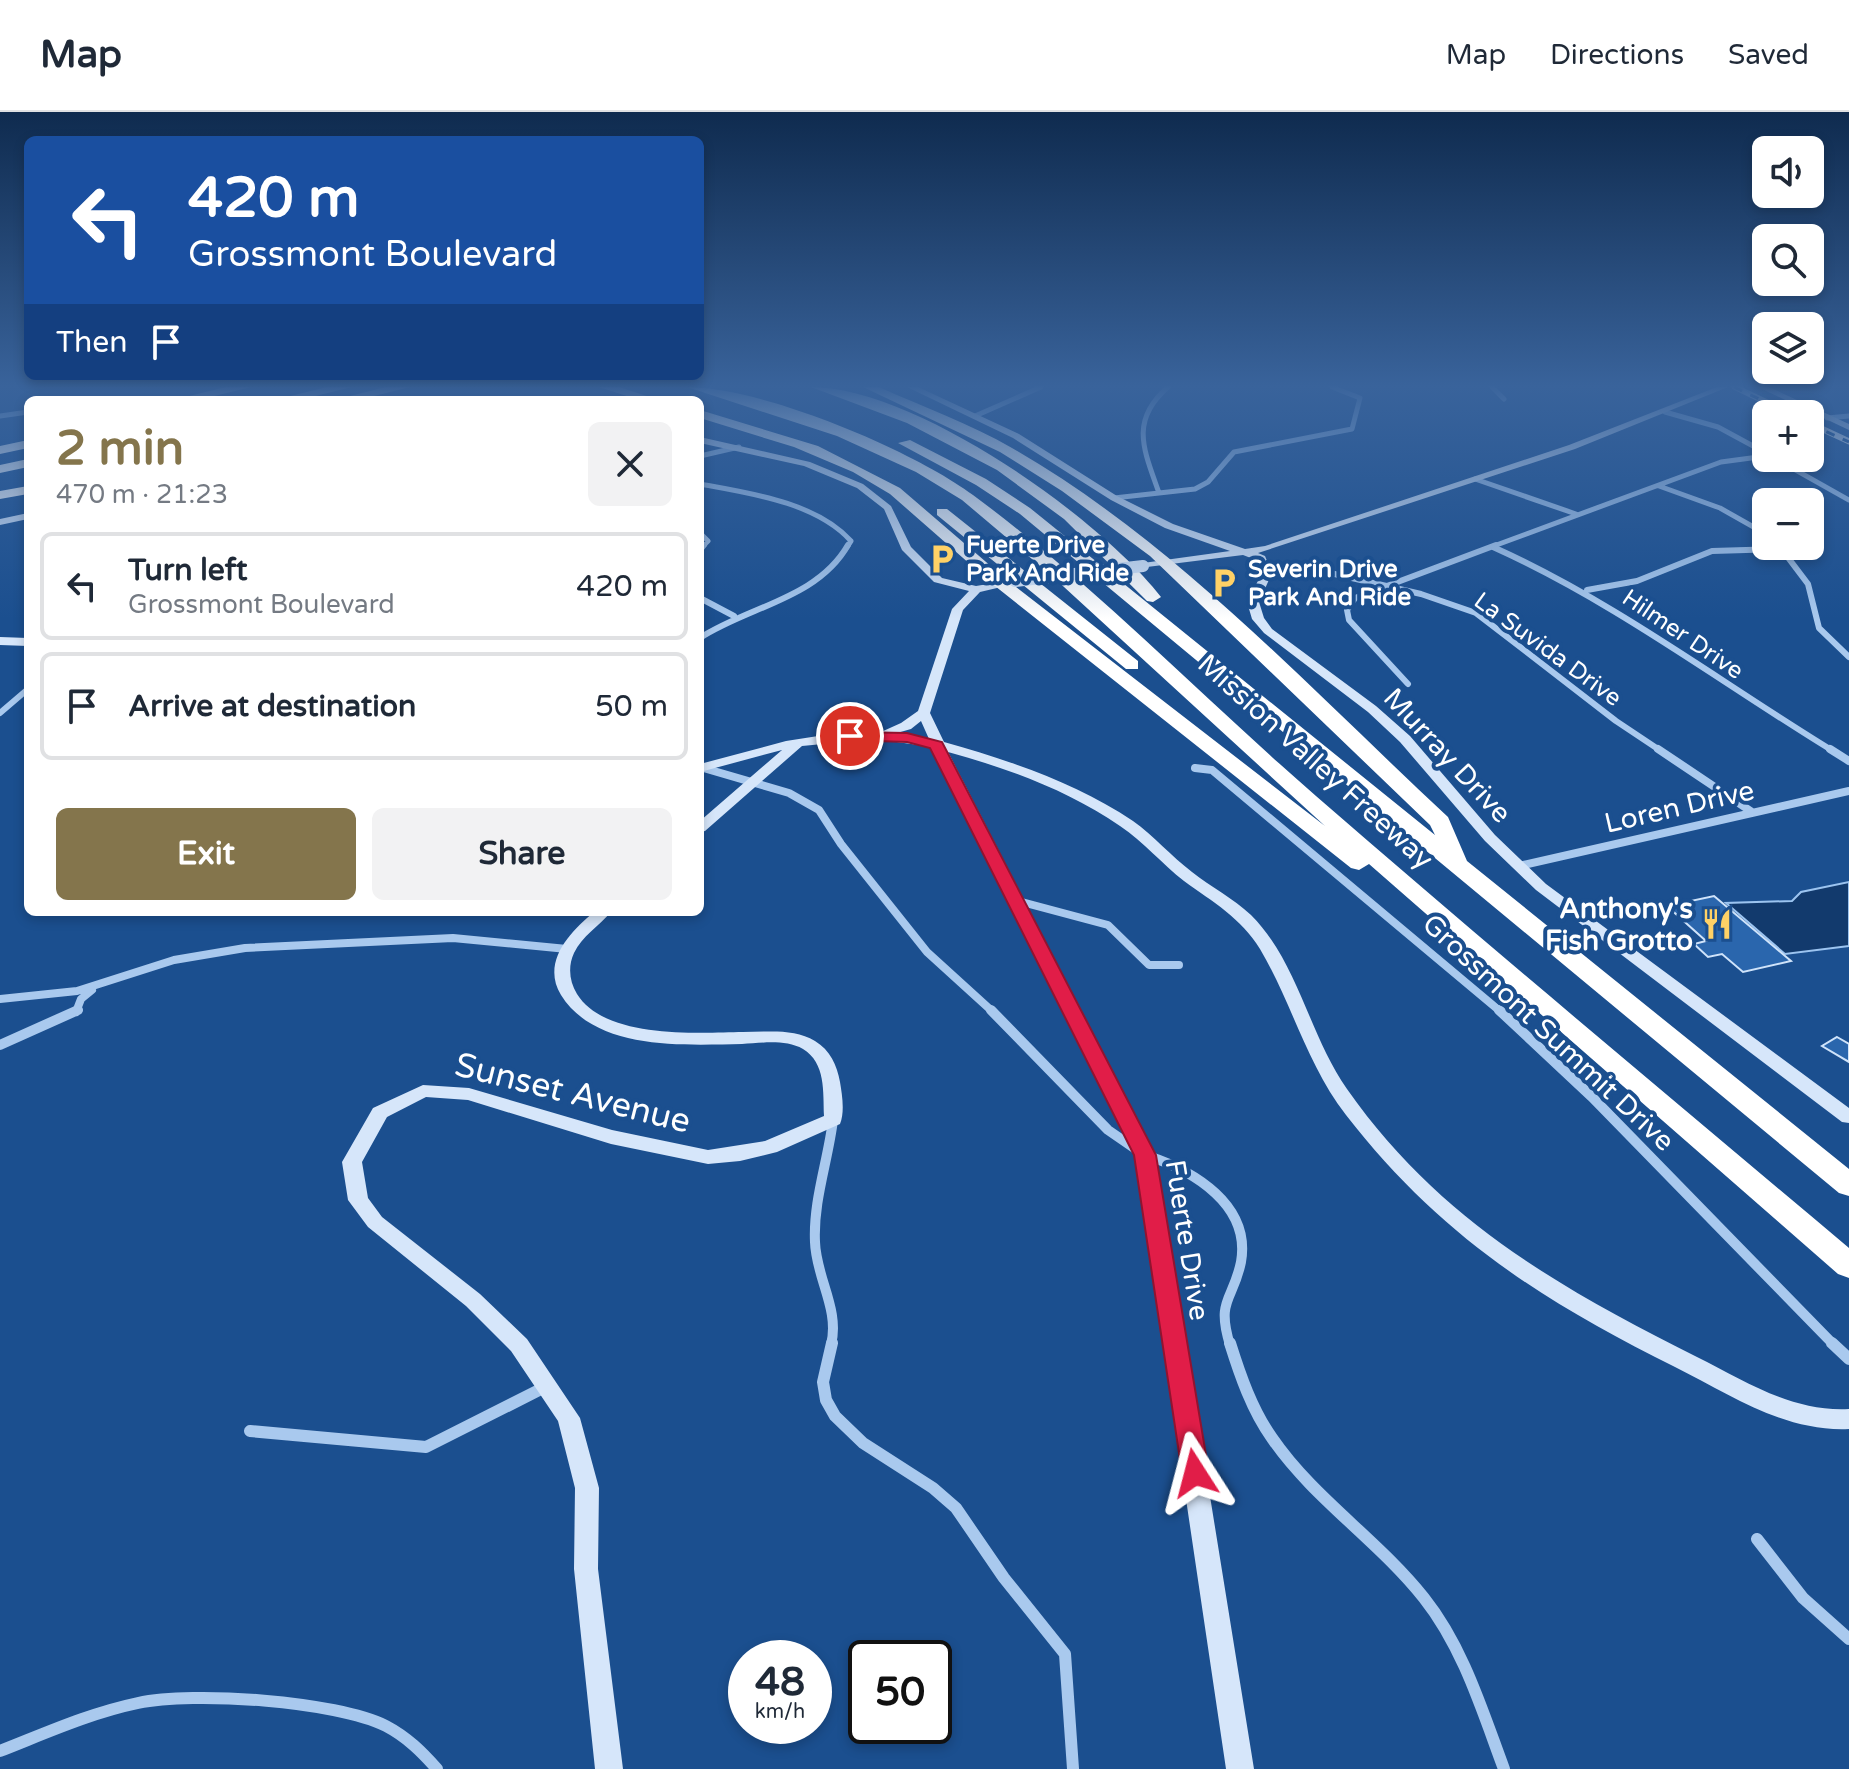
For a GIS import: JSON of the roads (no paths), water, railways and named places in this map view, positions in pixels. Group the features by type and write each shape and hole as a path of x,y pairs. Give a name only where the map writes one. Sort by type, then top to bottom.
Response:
{"highway":[{"path":"0,469 22,464"},
{"path":"847,464 895,491 1247,779 1530,992"},
{"path":"855,464 926,500 1308,800"},
{"path":"889,464 1027,547"},
{"name":"Mission Valley Freeway","path":"910,464 967,497 1027,547 1308,800 1849,1266"},
{"name":"Mission Valley Freeway","path":"945,464 981,482 1025,511 1849,1185"},
{"path":"994,464 1034,489 1075,522 1158,602 1182,638"},
{"path":"1030,464 1169,563 1440,822 1459,866"},
{"path":"0,475 24,471"},
{"path":"0,495 24,491"}],"main road":[{"path":"808,464 860,486 888,508 906,548 938,580 976,589 1008,582 1250,552 1517,464"},
{"path":"1065,464 1114,498 1169,526 1250,552"},
{"path":"0,522 24,517"},
{"name":"Murray Drive","path":"1250,552 1266,565 1267,573 1253,602 1262,625 1405,739 1490,838 1541,887 1849,1117"},
{"path":"704,766 797,744 873,735 906,726 924,713 958,609 976,589"},
{"path":"0,641 24,642"},
{"name":"Fuerte Drive","path":"924,713 936,745 1145,1155 1240,1769"},
{"path":"873,735 907,738 1006,767 1114,816 1185,875 1244,916 1277,968 1325,1071 1353,1112 1436,1199 1506,1261 1662,1351 1788,1411 1813,1419 1849,1419"},
{"path":"704,824 797,744"},
{"path":"599,916 567,949 562,977 567,995 583,1012 608,1026 650,1035 782,1038 808,1044 824,1061 830,1073 833,1119"},
{"name":"Sunset Avenue","path":"609,1769 586,1569 587,1488 576,1435 548,1386 519,1345 473,1300 375,1222 358,1200 352,1162 380,1113 423,1091 469,1094 626,1141 708,1157 770,1147 833,1119"}],"street":[{"path":"1150,464 1159,493"},
{"path":"1114,498 1205,484 1218,464"},
{"path":"1408,684 1347,615 1355,598 1715,464"},
{"path":"1799,472 1849,500"},
{"path":"1475,479 1578,514"},
{"path":"704,485 791,507 841,530 851,541 839,561 807,588 734,616 704,635"},
{"path":"1658,486 1720,508 1752,526"},
{"name":"Hilmer Drive","path":"1492,546 1587,590 1753,703 1849,761"},
{"path":"1587,590 1637,581 1712,551 1752,549"},
{"path":"1790,560 1808,584 1819,628 1849,657"},
{"name":"La Suvida Drive","path":"1300,566 1388,586 1476,613 1616,721 1752,812"},
{"path":"704,600 734,616"},
{"path":"0,713 24,692"},
{"path":"704,768 798,796 819,810 841,844 927,952 1016,1032 1108,1130 1145,1155 1175,1165 1202,1181 1232,1214 1239,1228 1242,1257 1223,1312 1259,1417 1281,1455 1383,1552 1426,1601 1465,1662 1504,1769"},
{"name":"Grossmont Summit Drive","path":"1195,768 1212,770 1417,938 1533,1041 1619,1123 1849,1359"},
{"name":"Loren Drive","path":"1519,866 1849,791"},
{"path":"1017,901 1108,925 1149,965 1179,965"},
{"path":"0,999 38,998 97,986 174,960 245,948 453,938 567,949"},
{"path":"0,1045 78,1011 81,999 97,986"},
{"path":"833,1119 815,1222 815,1250 834,1312 834,1334 823,1378 825,1399 850,1432 949,1501 977,1533 1005,1580 1056,1638 1065,1654 1073,1769"},
{"path":"250,1431 353,1443 426,1447 548,1386"},
{"path":"1757,1539 1803,1598 1849,1639"},
{"path":"0,1751 90,1715 142,1702 203,1696 312,1707 384,1725 415,1745 437,1769"}],"water":[{"path":"1849,882 1849,946 1785,954 1726,903 1792,901 1801,892"}],"place":[{"name":"Fuerte Drive Park And Ride","path":"942,559"},
{"name":"Severin Drive Park And Ride","path":"1224,583"},
{"name":"Anthony's Fish Grotto","path":"1717,924"}]}
